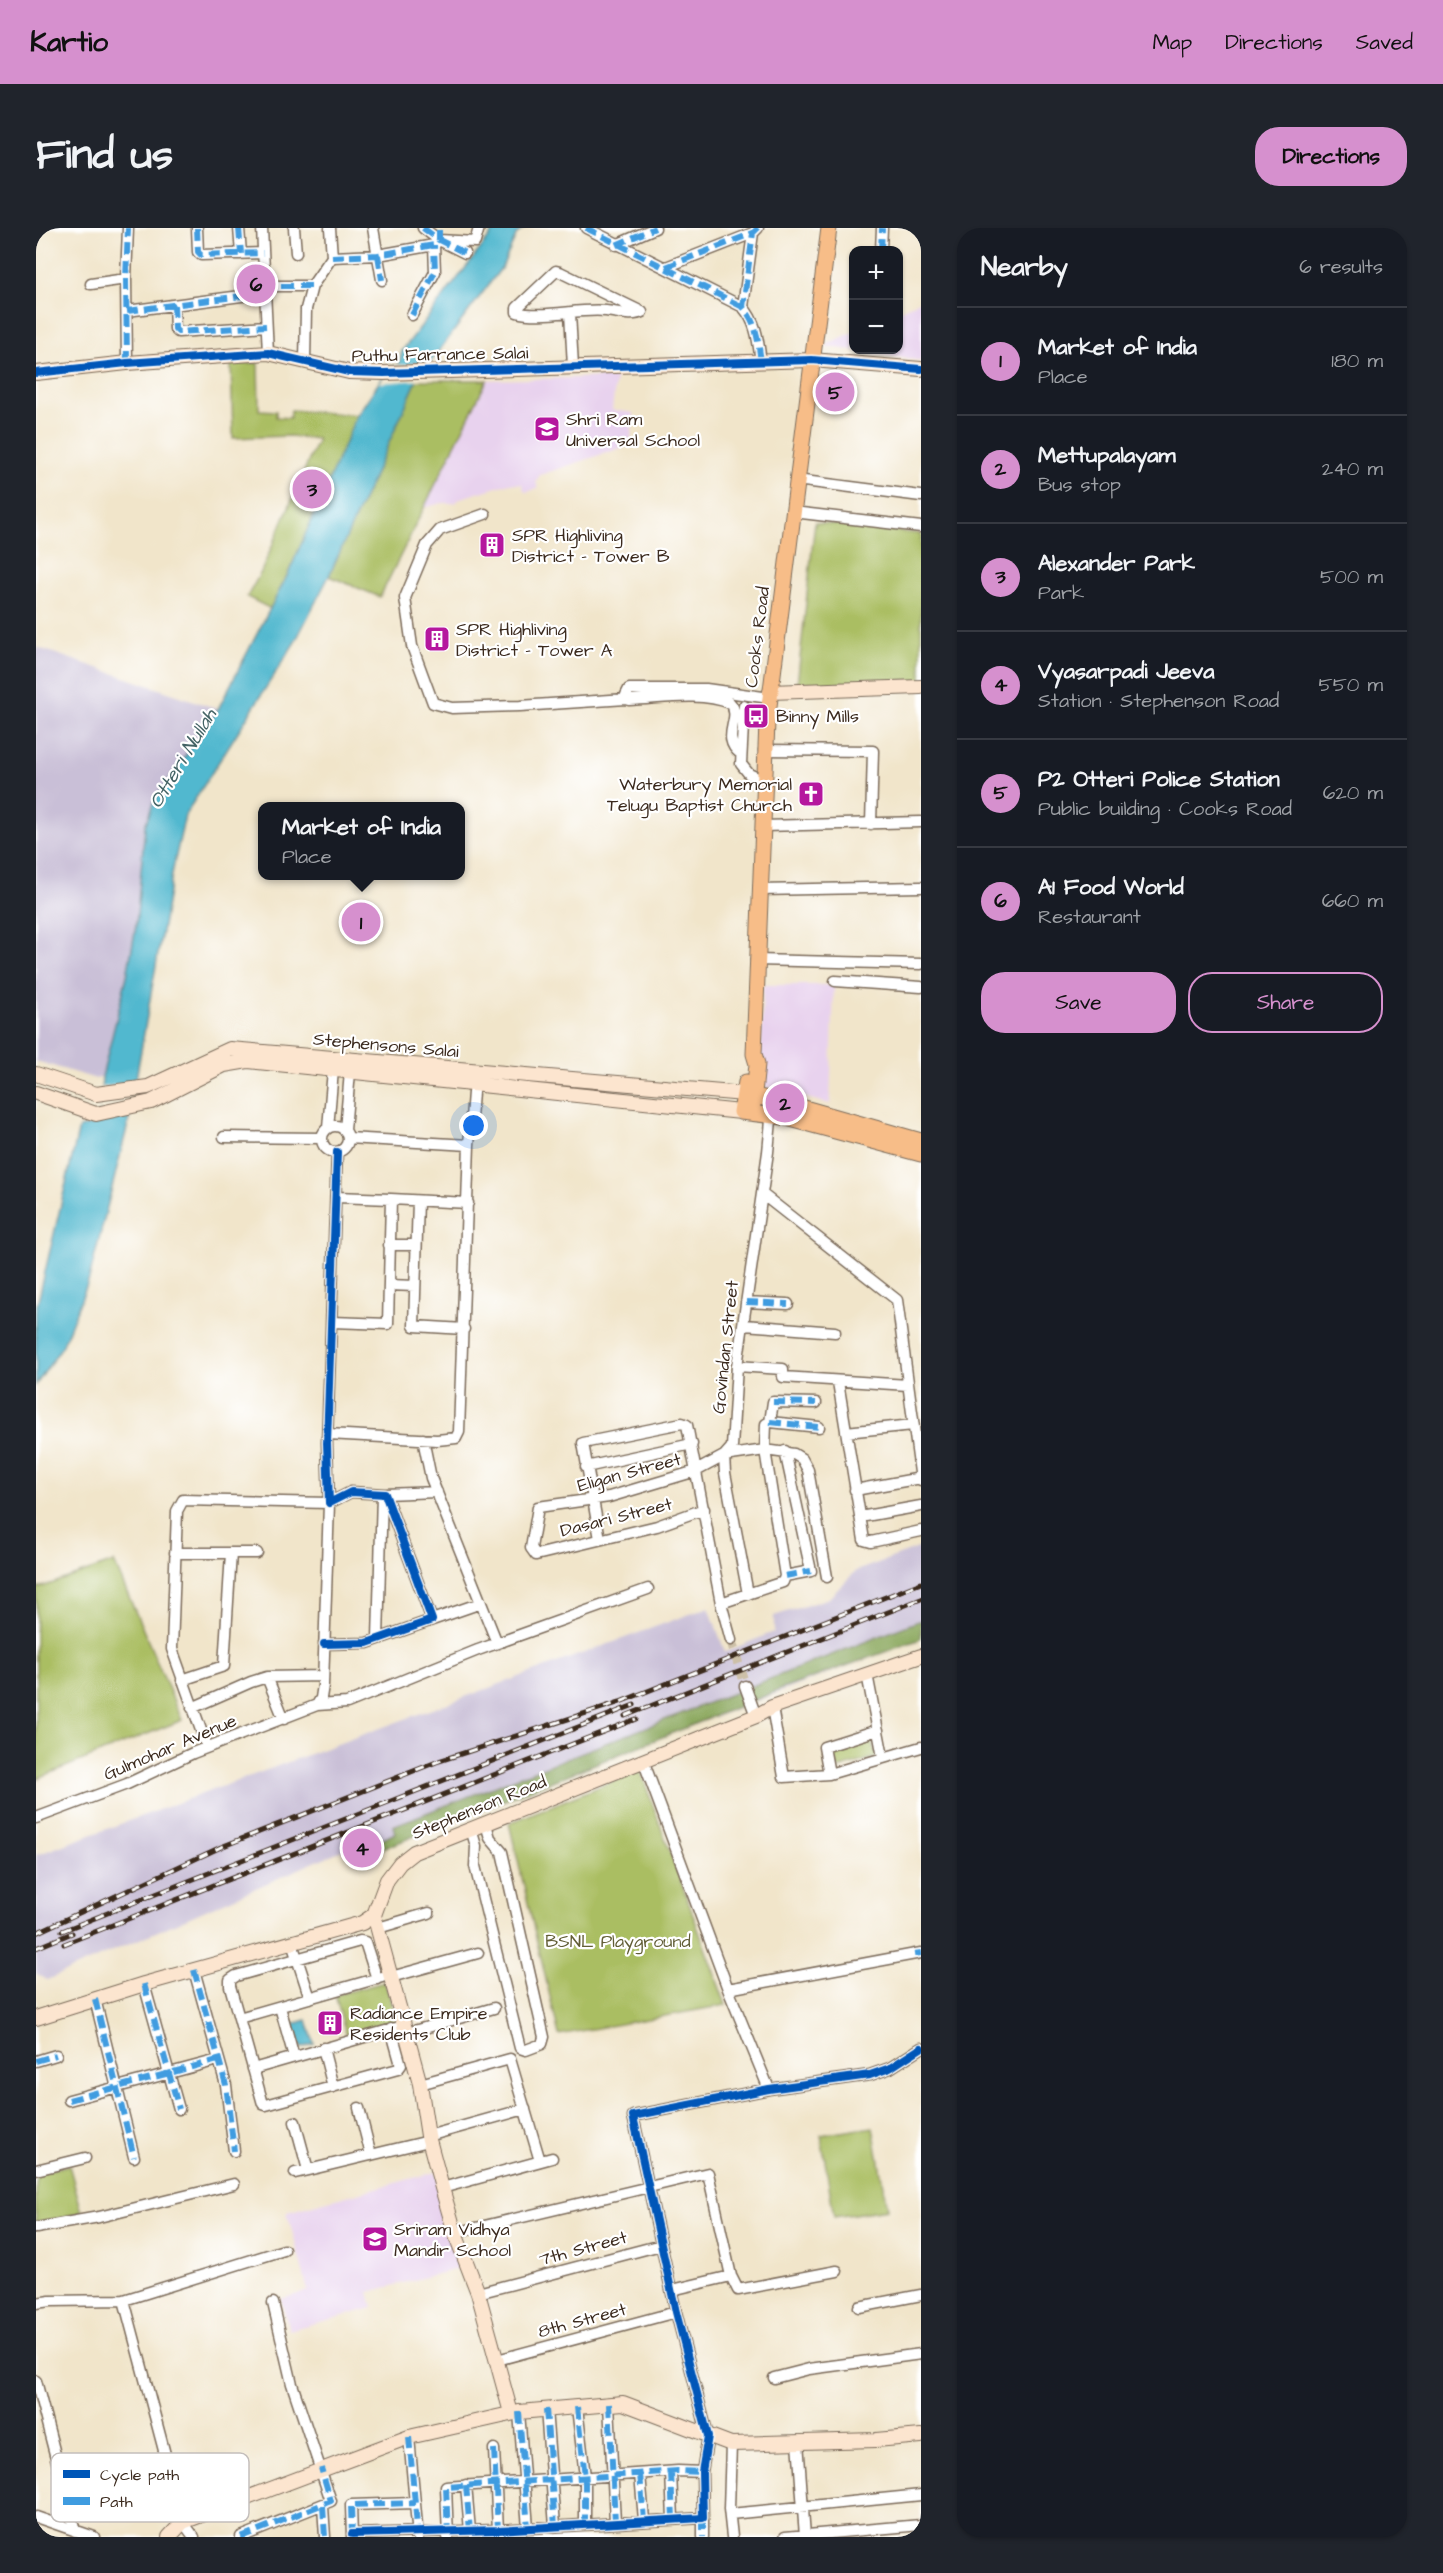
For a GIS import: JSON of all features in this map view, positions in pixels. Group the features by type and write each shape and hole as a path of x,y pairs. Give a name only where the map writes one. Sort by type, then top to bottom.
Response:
{"main road":[{"name":"Cooks Road","path":"747,1112 757,1064 754,1054 756,960 763,826 764,750 829,228"},
{"name":"Puthu Farrance Salai","path":"36,373 127,363 268,353 349,372 384,373 812,360 921,369"},
{"path":"770,695 921,687"},
{"name":"Stephensons Salai","path":"36,1074 96,1094 148,1087 230,1049 747,1112"},
{"name":"Stephensons Salai","path":"36,1093 96,1114 151,1102 224,1065 248,1061 351,1072 749,1095"},
{"path":"749,1095 772,1108 921,1154"},
{"path":"747,1112 772,1108 921,1141"},
{"name":"Stephenson Road","path":"376,1921 387,1880 400,1863 414,1852 487,1829 643,1760 756,1716 772,1707 921,1656"},
{"path":"38,2017 144,1984 376,1921 386,1977 420,2084 429,2139 442,2188 515,2412"},
{"path":"249,2497 409,2437 515,2412 546,2409 623,2403 731,2444 876,2440 921,2436"},
{"path":"169,2537 183,2522"}],"street":[{"path":"127,363 128,228"},
{"path":"197,228 198,252 201,255 263,253"},
{"path":"239,228 241,254"},
{"path":"261,228 268,353"},
{"path":"294,228 296,253"},
{"path":"305,362 306,309 312,286 332,257 330,228"},
{"path":"373,228 382,280"},
{"path":"423,228 436,242 465,253"},
{"path":"412,315 435,272 439,228"},
{"path":"332,257 378,255 436,242 475,242 478,228"},
{"path":"586,228 743,307 757,332 761,362"},
{"path":"616,245 655,228"},
{"path":"881,246 882,228"},
{"path":"666,267 755,230"},
{"path":"743,307 755,230"},
{"path":"556,271 642,312 636,314 598,310 570,313 519,313 517,310 556,271"},
{"path":"91,284 126,279"},
{"path":"127,311 264,290 312,286"},
{"path":"174,305 175,329 178,332 266,326"},
{"path":"570,313 573,366"},
{"path":"796,480 921,496"},
{"path":"793,512 921,527"},
{"path":"485,514 440,530 427,545 405,598 412,646 432,703 452,708 704,697 730,703 734,710 730,739 735,749 741,754"},
{"path":"626,699 629,689 706,689 770,695"},
{"path":"744,706 741,754 743,767 764,781"},
{"path":"764,750 873,751 871,824"},
{"path":"763,826 921,822"},
{"path":"759,890 921,887"},
{"path":"756,960 921,964"},
{"path":"835,981 921,987"},
{"path":"322,1138 328,1128 333,1070"},
{"path":"337,1152 345,1147 351,1072"},
{"path":"328,1434 451,1439 456,1438 459,1432 469,1145 475,1078"},
{"name":"Govindan Street","path":"748,1594 725,1473 724,1456 732,1447 737,1366 772,1108"},
{"path":"328,1128 334,1126 347,1134 469,1145"},
{"path":"224,1137 322,1138"},
{"path":"322,1138 326,1148 337,1152"},
{"path":"317,1705 322,1694 323,1676 337,1152"},
{"path":"762,1194 897,1300 921,1479 855,1490"},
{"path":"336,1197 468,1203"},
{"path":"332,1322 388,1324 391,1199"},
{"path":"418,1201 414,1326 464,1329"},
{"path":"390,1245 416,1245"},
{"path":"389,1286 415,1286"},
{"path":"746,1302 788,1304"},
{"path":"744,1325 835,1332"},
{"path":"737,1366 783,1369 783,1377 908,1385"},
{"path":"838,1382 864,1540 868,1542 921,1531"},
{"path":"721,1603 777,1586 783,1582 785,1576 765,1450 766,1425 770,1422 773,1402 816,1403"},
{"path":"770,1422 819,1427"},
{"path":"600,1539 583,1443 682,1423 689,1428 721,1603 731,1640"},
{"path":"846,1432 913,1425"},
{"path":"423,1439 427,1461 437,1491 497,1643"},
{"path":"586,1467 692,1444"},
{"name":"Eligan Street","path":"536,1555 531,1548 538,1507 592,1501 696,1471 724,1456 765,1450 785,1451"},
{"path":"785,1451 811,1571 785,1576"},
{"path":"785,1451 802,1459 808,1470 827,1577"},
{"path":"207,1748 182,1680 171,1640 177,1511 183,1500 329,1503 351,1492 384,1494 437,1491"},
{"path":"384,1494 432,1620"},
{"path":"378,1639 384,1494"},
{"path":"860,1517 921,1506"},
{"name":"Dasari Street","path":"536,1555 657,1526 704,1509"},
{"path":"175,1553 257,1553"},
{"path":"182,1680 224,1666 231,1553"},
{"name":"Gulmohar Avenue","path":"36,1818 127,1784 207,1748 317,1705 347,1702 497,1643 648,1589"},
{"path":"324,1644 367,1643 481,1603"},
{"path":"867,1674 883,1757"},
{"path":"192,1708 267,1677 323,1676"},
{"path":"267,1677 284,1719"},
{"path":"745,1686 756,1716"},
{"path":"772,1707 784,1777 829,1774 921,1747"},
{"path":"829,1774 824,1748 878,1730"},
{"path":"643,1760 728,1989 769,2089"},
{"path":"472,1834 476,1850 475,1866 519,2044 522,2050 526,2050 542,2044 544,2037 503,1855 487,1829"},
{"path":"476,1850 496,1845"},
{"path":"376,1921 429,1913"},
{"path":"386,1977 365,1942 236,1976 231,1980 230,1986 264,2106 400,2067 401,2029"},
{"path":"292,1943 309,1998"},
{"path":"239,2019 478,1953"},
{"path":"728,1989 921,1953"},
{"path":"194,1970 225,2085 234,2151"},
{"path":"144,1984 179,2109"},
{"path":"95,1999 134,2157"},
{"path":"280,2007 294,2057"},
{"path":"253,2069 401,2029 494,2008"},
{"path":"323,2049 333,2086"},
{"path":"703,2537 702,2472 708,2436 676,2312 633,2116 769,2089 870,2075 890,2068 918,2050"},
{"path":"36,2061 56,2055"},
{"path":"420,2084 510,2058 540,2161"},
{"path":"69,2100 218,2060"},
{"path":"358,2108 371,2155"},
{"path":"295,2173 429,2139 525,2109"},
{"path":"295,2122 308,2170"},
{"path":"36,2170 85,2158"},
{"path":"442,2188 552,2158"},
{"path":"455,2233 708,2173 731,2276 738,2290 837,2271"},
{"path":"36,2228 99,2217 234,2184"},
{"name":"7th Street","path":"478,2293 661,2245"},
{"path":"36,2303 124,2300 284,2250"},
{"path":"672,2290 731,2276"},
{"path":"859,2307 921,2295"},
{"path":"124,2300 165,2453"},
{"path":"241,2537 331,2501 292,2384 273,2303"},
{"name":"8th Street","path":"497,2360 676,2312"},
{"path":"774,2378 809,2369 921,2354"},
{"path":"36,2380 55,2453"},
{"path":"609,2404 615,2522"},
{"path":"577,2407 585,2477 585,2524"},
{"path":"546,2409 555,2526"},
{"path":"515,2412 524,2481 523,2531"},
{"path":"409,2437 418,2534"},
{"path":"798,2442 805,2536"},
{"path":"731,2444 732,2537"},
{"path":"494,2449 498,2530"},
{"path":"671,2472 674,2519"},
{"path":"448,2535 446,2487 585,2477 702,2472"},
{"path":"640,2474 644,2520"},
{"path":"466,2485 470,2531"},
{"path":"730,2514 921,2495"},
{"path":"415,2503 351,2505 352,2536 448,2535 470,2531 523,2531 555,2526 703,2518"},
{"path":"323,2506 325,2537"},
{"path":"36,2517 94,2537"},
{"path":"73,2522 75,2531"},
{"path":"183,2522 194,2537"},
{"path":"785,2537 921,2525"}],"shaded area":[{"path":"921,300 921,361 876,354 903,354 903,309"},
{"path":"849,334 849,350 824,346"},
{"name":"Shri Ram Universal School","path":"616,377 612,410 634,413 630,445 540,475 536,481 538,489 525,492 522,484 510,483 461,498 455,503 442,503 423,508 487,380"},
{"path":"36,647 218,709 154,801 145,826 136,926 127,976 102,1077 96,1079 36,1061"},
{"path":"763,985 834,985 830,1104 760,1086"},
{"path":"921,1547 921,1638 379,1846 342,1850 47,1980 36,1973 36,1855 709,1607 725,1652 774,1632 774,1616 829,1598 856,1571"},
{"name":"Sriram Vidhya Mandir School","path":"436,2172 464,2267 369,2292 373,2308 289,2330 281,2299 308,2291 287,2212"}],"green space":[{"path":"258,363 259,410 276,411 276,417 290,418 291,410 357,415 308,531 271,609 247,597 261,572 318,439 289,436 233,438 231,364"},
{"path":"417,380 487,380 380,597 329,576"},
{"path":"815,522 921,534 921,681 797,685"},
{"path":"114,1562 182,1720 36,1779 36,1589"},
{"path":"921,1620 921,1639 785,1688 382,1849 380,1841 395,1833 393,1826"},
{"path":"872,1739 877,1757 838,1769 833,1751"},
{"name":"BSNL Playground","path":"640,1770 726,2005 559,2035 509,1823"},
{"path":"385,1982 397,2023 347,2037 335,1995"},
{"path":"873,2127 887,2209 834,2217 821,2135"},
{"path":"69,2165 82,2212 36,2223 36,2173"}],"water":[{"path":"496,228 525,228 517,234 502,267 417,380 329,576 295,642 185,815 173,869 128,1124 89,1279 63,1345 36,1385 36,1310 79,1128 99,1124 102,1077 127,976 136,926 145,826 154,801 218,709 289,572 357,415 390,366 399,365 402,351"},
{"path":"307,2020 314,2044 301,2048 293,2024"}],"pier":[{"path":"433,361 420,380 380,383 390,366"},
{"path":"138,1082 133,1113 100,1118 98,1088"}],"tunnel":[{"path":"731,1640 745,1686"}],"railway":[{"path":"36,1933 221,1847 439,1761 620,1702 921,1583"},
{"path":"625,1716 921,1599"},
{"path":"62,1931 634,1705"},
{"path":"64,1944 636,1719"},
{"path":"36,1948 72,1933"}],"marked path":[{"path":"127,363 128,228"},
{"path":"197,228 198,252 201,255 263,253"},
{"path":"239,228 241,254"},
{"path":"423,228 439,240 465,253"},
{"path":"332,257 378,255 434,245 439,240 439,228"},
{"path":"586,228 743,307"},
{"path":"616,245 655,228"},
{"path":"758,228 753,233 743,307 754,326 761,362"},
{"path":"881,246 882,228"},
{"path":"666,267 753,233"},
{"path":"412,315 435,272 434,245"},
{"path":"378,255 382,280"},
{"path":"263,286 312,286"},
{"path":"127,311 264,293"},
{"path":"174,305 175,329 178,332 266,326"},
{"path":"746,1302 788,1304"},
{"path":"773,1402 816,1403"},
{"path":"770,1422 819,1427"},
{"path":"785,1576 811,1571"},
{"path":"914,1954 921,1953"},
{"path":"194,1970 226,2085 234,2151"},
{"path":"144,1984 179,2109"},
{"path":"95,1999 134,2157"},
{"path":"36,2061 56,2055"},
{"path":"69,2100 218,2060"},
{"path":"609,2404 615,2522"},
{"path":"577,2407 585,2477 585,2524"},
{"path":"546,2409 555,2526"},
{"path":"519,2412 528,2528"},
{"path":"409,2437 418,2537"},
{"path":"494,2449 498,2530"},
{"path":"241,2537 331,2501 321,2468"},
{"path":"448,2536 446,2487 678,2471 702,2472"},
{"path":"671,2472 673,2519"},
{"path":"640,2474 644,2520"},
{"path":"466,2485 470,2531"},
{"path":"352,2537 351,2505 415,2503"},
{"path":"323,2506 325,2537"},
{"path":"703,2518 703,2537"}],"cycle path":[{"path":"36,373 127,363 268,353 349,372 384,373 812,360 921,369"},
{"path":"324,1644 367,1643 432,1620 385,1494 351,1492 329,1503 327,1443 337,1152"},
{"path":"352,2534 498,2530 703,2518 702,2472 708,2436 676,2312 633,2116 769,2089 870,2075 890,2068 921,2048"}],"place":[{"name":"A1 Food World","path":"256,284"},
{"name":"P2 Otteri Police Station","path":"835,392"},
{"name":"Shri Ram Universal School","path":"547,429"},
{"name":"Alexander Park","path":"312,489"},
{"name":"SPR Highliving District - Tower B","path":"492,545"},
{"name":"SPR Highliving District - Tower A","path":"437,639"},
{"name":"Binny Mills","path":"756,716"},
{"name":"Waterbury Memorial Telugu Baptist Church","path":"811,794"},
{"name":"Market of India","path":"361,922"},
{"name":"Mettupalayam","path":"785,1103"},
{"name":"Vyasarpadi Jeeva","path":"362,1848"},
{"name":"Radiance Empire Residents Club","path":"330,2023"},
{"name":"Sriram Vidhya Mandir School","path":"375,2239"}],"water label":[{"name":"Otteri Nullah","path":"182,758"}]}
